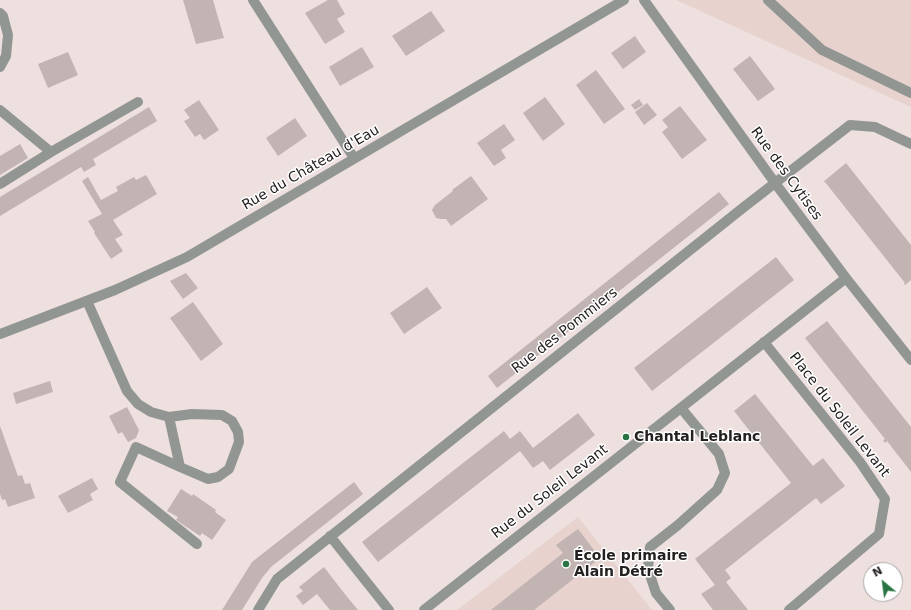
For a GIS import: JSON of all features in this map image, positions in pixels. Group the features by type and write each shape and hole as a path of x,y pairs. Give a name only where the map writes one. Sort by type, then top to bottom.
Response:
{"street":[{"path":"253,0 354,158"},
{"name":"Rue du Château d'Eau","path":"0,334 115,290 186,257 624,0"},
{"name":"Rue des Cytises","path":"644,0 775,183 846,278 911,360"},
{"path":"768,0 822,50 911,93"},
{"path":"0,13 3,16 8,35 6,56 0,67"},
{"path":"0,184 51,152 138,102"},
{"path":"0,110 51,152"},
{"name":"Rue des Pommiers","path":"258,610 277,579 850,125 876,127 911,144"},
{"name":"Rue du Soleil Levant","path":"424,610 846,278"},
{"path":"87,301 127,391 138,404 151,412 169,417 192,414 222,415 232,422 238,432 239,442 229,469 218,477 208,479 136,446 120,482 196,544"},
{"name":"Place du Soleil Levant","path":"764,342 860,462 885,499 879,534 789,610"},
{"path":"670,610 656,593 648,569 650,547 678,525 717,490 725,473 719,454 680,408"},
{"path":"169,417 180,467"},
{"path":"330,536 389,610"}],"shaded area":[{"path":"676,0 911,0 911,107"},
{"name":"École primaire Alain Détré","path":"578,517 652,610 457,610"}],"building":[{"path":"183,0 213,0 224,38 196,44"},
{"path":"328,0 337,0 345,14 337,19 345,32 325,44 305,13"},
{"path":"431,11 445,31 406,56 392,36"},
{"path":"635,36 646,52 623,69 611,53"},
{"path":"362,47 374,67 340,86 329,67"},
{"path":"68,52 78,75 48,88 38,64"},
{"path":"750,56 775,89 758,101 733,69"},
{"path":"596,70 625,109 604,124 576,85"},
{"path":"545,97 565,124 543,141 523,113"},
{"path":"639,99 643,105 635,110 631,105"},
{"path":"199,100 219,130 204,140 200,134 195,137 184,121 190,118 184,110"},
{"path":"647,103 657,115 644,125 635,112"},
{"path":"680,106 707,140 682,159 662,132 668,127 662,120"},
{"path":"149,107 157,121 93,159 96,165 84,172 81,167 0,216 0,197"},
{"path":"295,118 307,136 278,156 266,138"},
{"path":"504,124 515,140 501,150 506,158 494,166 477,143"},
{"path":"20,144 28,158 0,175 0,156"},
{"path":"846,163 911,245 911,280 905,285 905,283 825,182 823,182"},
{"path":"146,175 157,194 113,220 123,235 115,239 123,251 111,259 88,221 102,214 82,181 88,177 101,200 118,191 116,187 134,177 136,180"},
{"path":"471,176 488,199 451,226 446,219 436,218 432,210 435,205"},
{"path":"719,192 729,204 497,388 488,376"},
{"path":"776,257 794,280 652,391 634,368"},
{"path":"186,273 198,288 183,299 170,281"},
{"path":"427,287 442,308 404,334 390,313"},
{"path":"193,302 223,344 201,361 170,318"},
{"path":"827,321 911,427 911,472 887,441 885,443 883,440 885,439 805,338"},
{"path":"50,381 53,392 16,404 13,393"},
{"path":"755,394 813,466 823,458 845,486 821,504 816,498 725,570 731,578 726,582 748,610 713,610 701,594 715,585 695,559 791,483 734,411"},
{"path":"127,407 139,430 136,438 128,442 122,432 118,434 109,416"},
{"path":"578,413 595,435 550,470 543,461 533,468 520,451 378,562 362,542 504,431 510,439 520,431 533,448"},
{"path":"0,426 18,476 22,475 25,484 30,483 35,498 8,507 5,499 2,500 0,494"},
{"path":"92,478 98,489 90,494 93,500 68,513 58,496"},
{"path":"354,482 363,494 271,567 262,578 242,610 222,610 252,562"},
{"path":"181,489 192,496 193,494 216,510 215,512 226,520 212,540 202,533 200,536 176,520 178,517 167,511"},
{"path":"578,529 600,558 534,610 491,610 563,553 556,545"},
{"path":"324,567 358,610 330,610 317,594 303,605 296,596 303,591 299,587"}],"place":[{"name":"Chantal Leblanc","path":"626,437"},
{"name":"École primaire Alain Détré","path":"566,564"}]}
